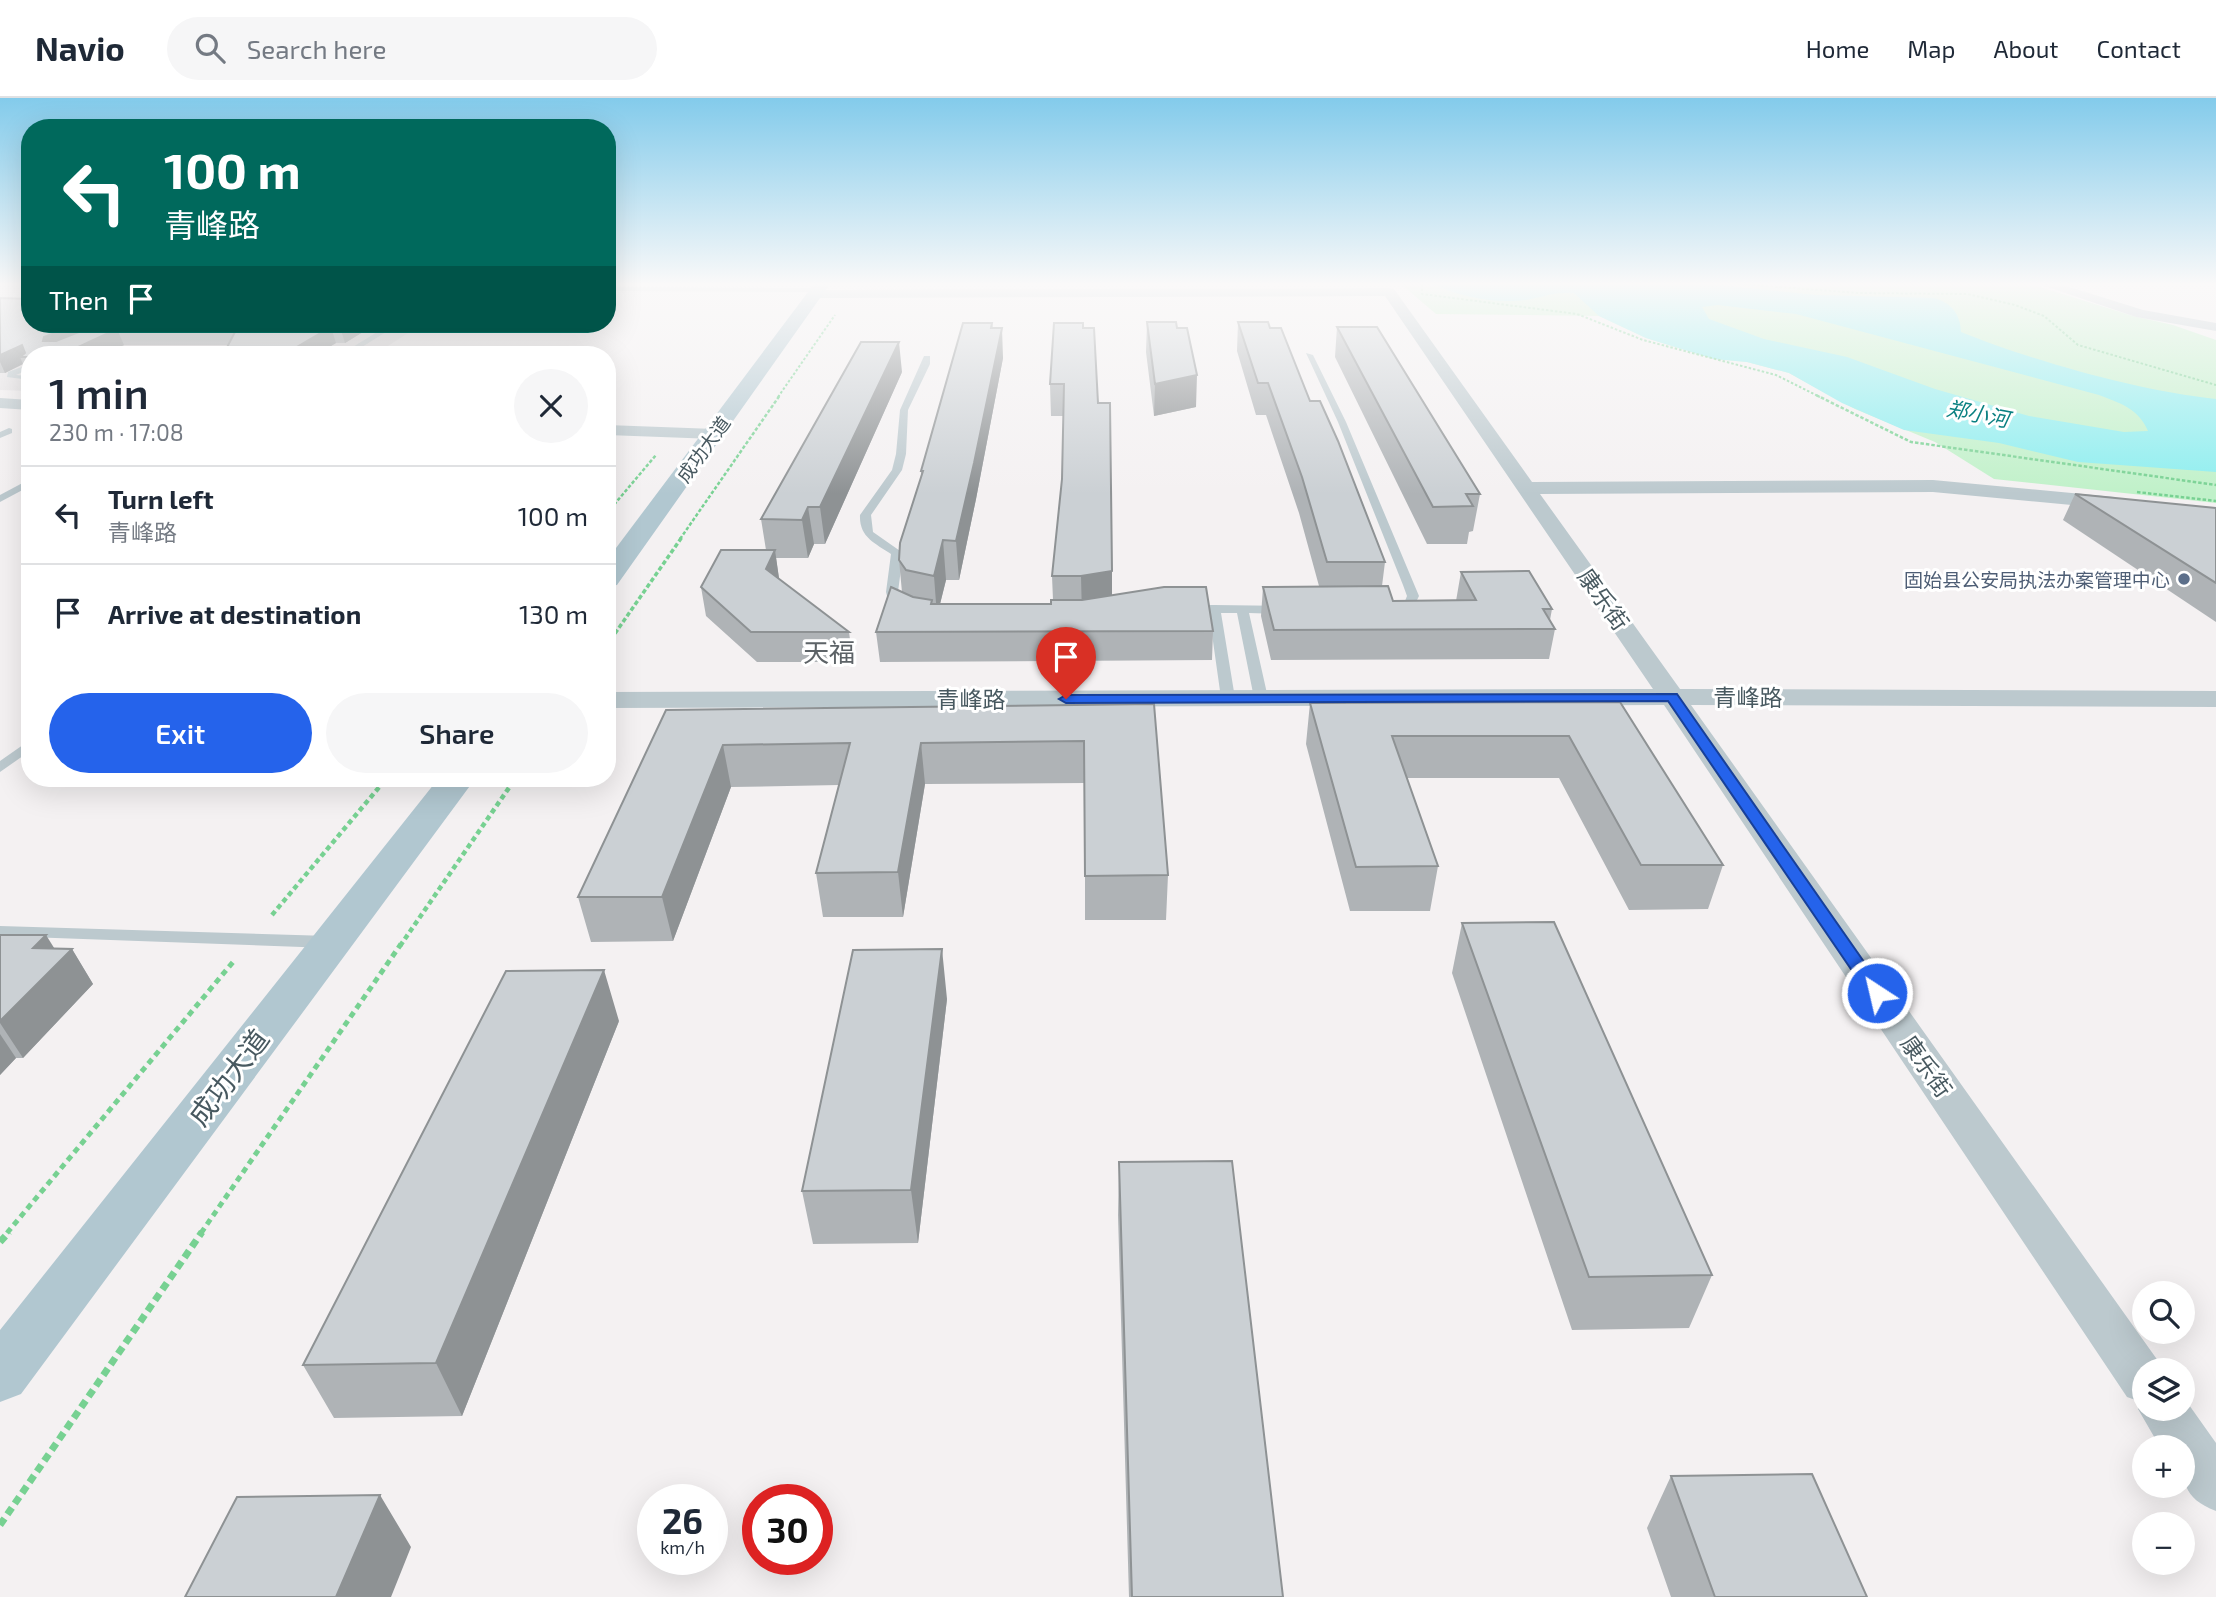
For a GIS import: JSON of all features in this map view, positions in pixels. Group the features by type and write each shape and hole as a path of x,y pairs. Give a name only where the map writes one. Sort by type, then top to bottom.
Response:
{"main road":[{"name":"成功大道","path":"616,567 772,354"},
{"name":"成功大道","path":"0,1375 451,787"}],"street":[{"name":"康乐街","path":"1432,354 2132,1364"},
{"path":"0,403 21,404"},
{"path":"616,429 715,434"},
{"path":"1526,488 1933,486 2136,499"},
{"name":"青峰路","path":"616,700 1672,697 2216,699"},
{"path":"2171,1421 2216,1486"}],"lane":[{"path":"1309,355 1342,422 1413,596 1410,603 1388,610"},
{"path":"904,614 892,598 897,553 868,534 864,518 874,499 898,469 904,411 918,386 927,358"},
{"path":"21,370 11,374 11,377 21,378"},
{"path":"2,497 21,487"},
{"path":"1177,609 1291,610"},
{"path":"1214,609 1228,698"},
{"path":"1242,610 1261,698"},
{"path":"0,768 21,751"},
{"path":"0,931 332,942"}],"path":[{"path":"616,632 808,354"},
{"path":"1696,354 1776,375 1911,442 2216,485"},
{"path":"2109,354 2216,385"},
{"path":"2136,499 2216,500"},
{"path":"0,1242 379,787"},
{"path":"0,1525 509,787"}],"shaded area":[{"path":"0,354 21,354 21,391 0,390"}],"green space":[{"path":"1698,354 2216,354 2216,503 1994,479 1935,442 1855,409 1789,373 1747,362 1714,359"}],"water":[{"name":"郑小河","path":"1698,354 1833,354 1935,389 2029,416 2124,432 2148,431 2134,412 2099,395 1945,354 2022,354 2120,382 2216,399 2216,472 2078,462 1999,443 1904,430 1842,403 1789,373 1747,362 1714,359"}],"building":[{"path":"854,354 893,354 820,507 808,507 802,520 761,519"},
{"path":"954,354 997,354 956,541 943,540 934,576 906,570 899,560 900,543"},
{"path":"1052,354 1095,354 1098,403 1110,403 1112,571 1081,576 1052,576 1062,479 1064,384 1050,384"},
{"path":"1151,354 1193,354 1197,375 1155,384"},
{"path":"1248,354 1291,354 1310,401 1320,401 1385,562 1327,562 1302,477 1268,383 1258,383"},
{"path":"1351,354 1394,354 1480,494 1466,494 1473,506 1433,507"},
{"path":"2075,494 2216,508 2216,583"},
{"path":"721,550 775,550 766,569 849,632 751,632 701,587"},
{"path":"1529,571 1552,609 1543,609 1555,629 1274,630 1263,587 1388,586 1393,601 1476,600 1461,572"},
{"path":"891,587 913,597 932,600 931,604 1051,604 1051,600 1082,600 1164,587 1206,587 1213,631 876,632"},
{"path":"1620,702 1723,865 1641,865 1569,736 1392,736 1438,866 1356,867 1310,703"},
{"path":"1154,704 1168,875 1085,876 1084,741 921,743 898,872 816,873 850,743 723,745 662,897 578,897 666,710"},
{"path":"1554,922 1712,1275 1589,1277 1462,923"},
{"path":"0,935 46,935 33,948 72,949 0,1021"},
{"path":"942,949 911,1190 802,1191 853,950"},
{"path":"604,970 436,1363 303,1365 506,971"},
{"path":"1232,1161 1283,1597 1132,1597 1119,1162"},
{"path":"1812,1474 1867,1597 1715,1597 1671,1476"},
{"path":"380,1495 336,1597 185,1597 237,1497"}],"place":[{"name":"固始县公安局执法办案管理中心","path":"2184,579"}],"district":[{"name":"天福","path":"829,651"}],"route":[{"path":"1066,699 1672,697 1877,993"}]}
